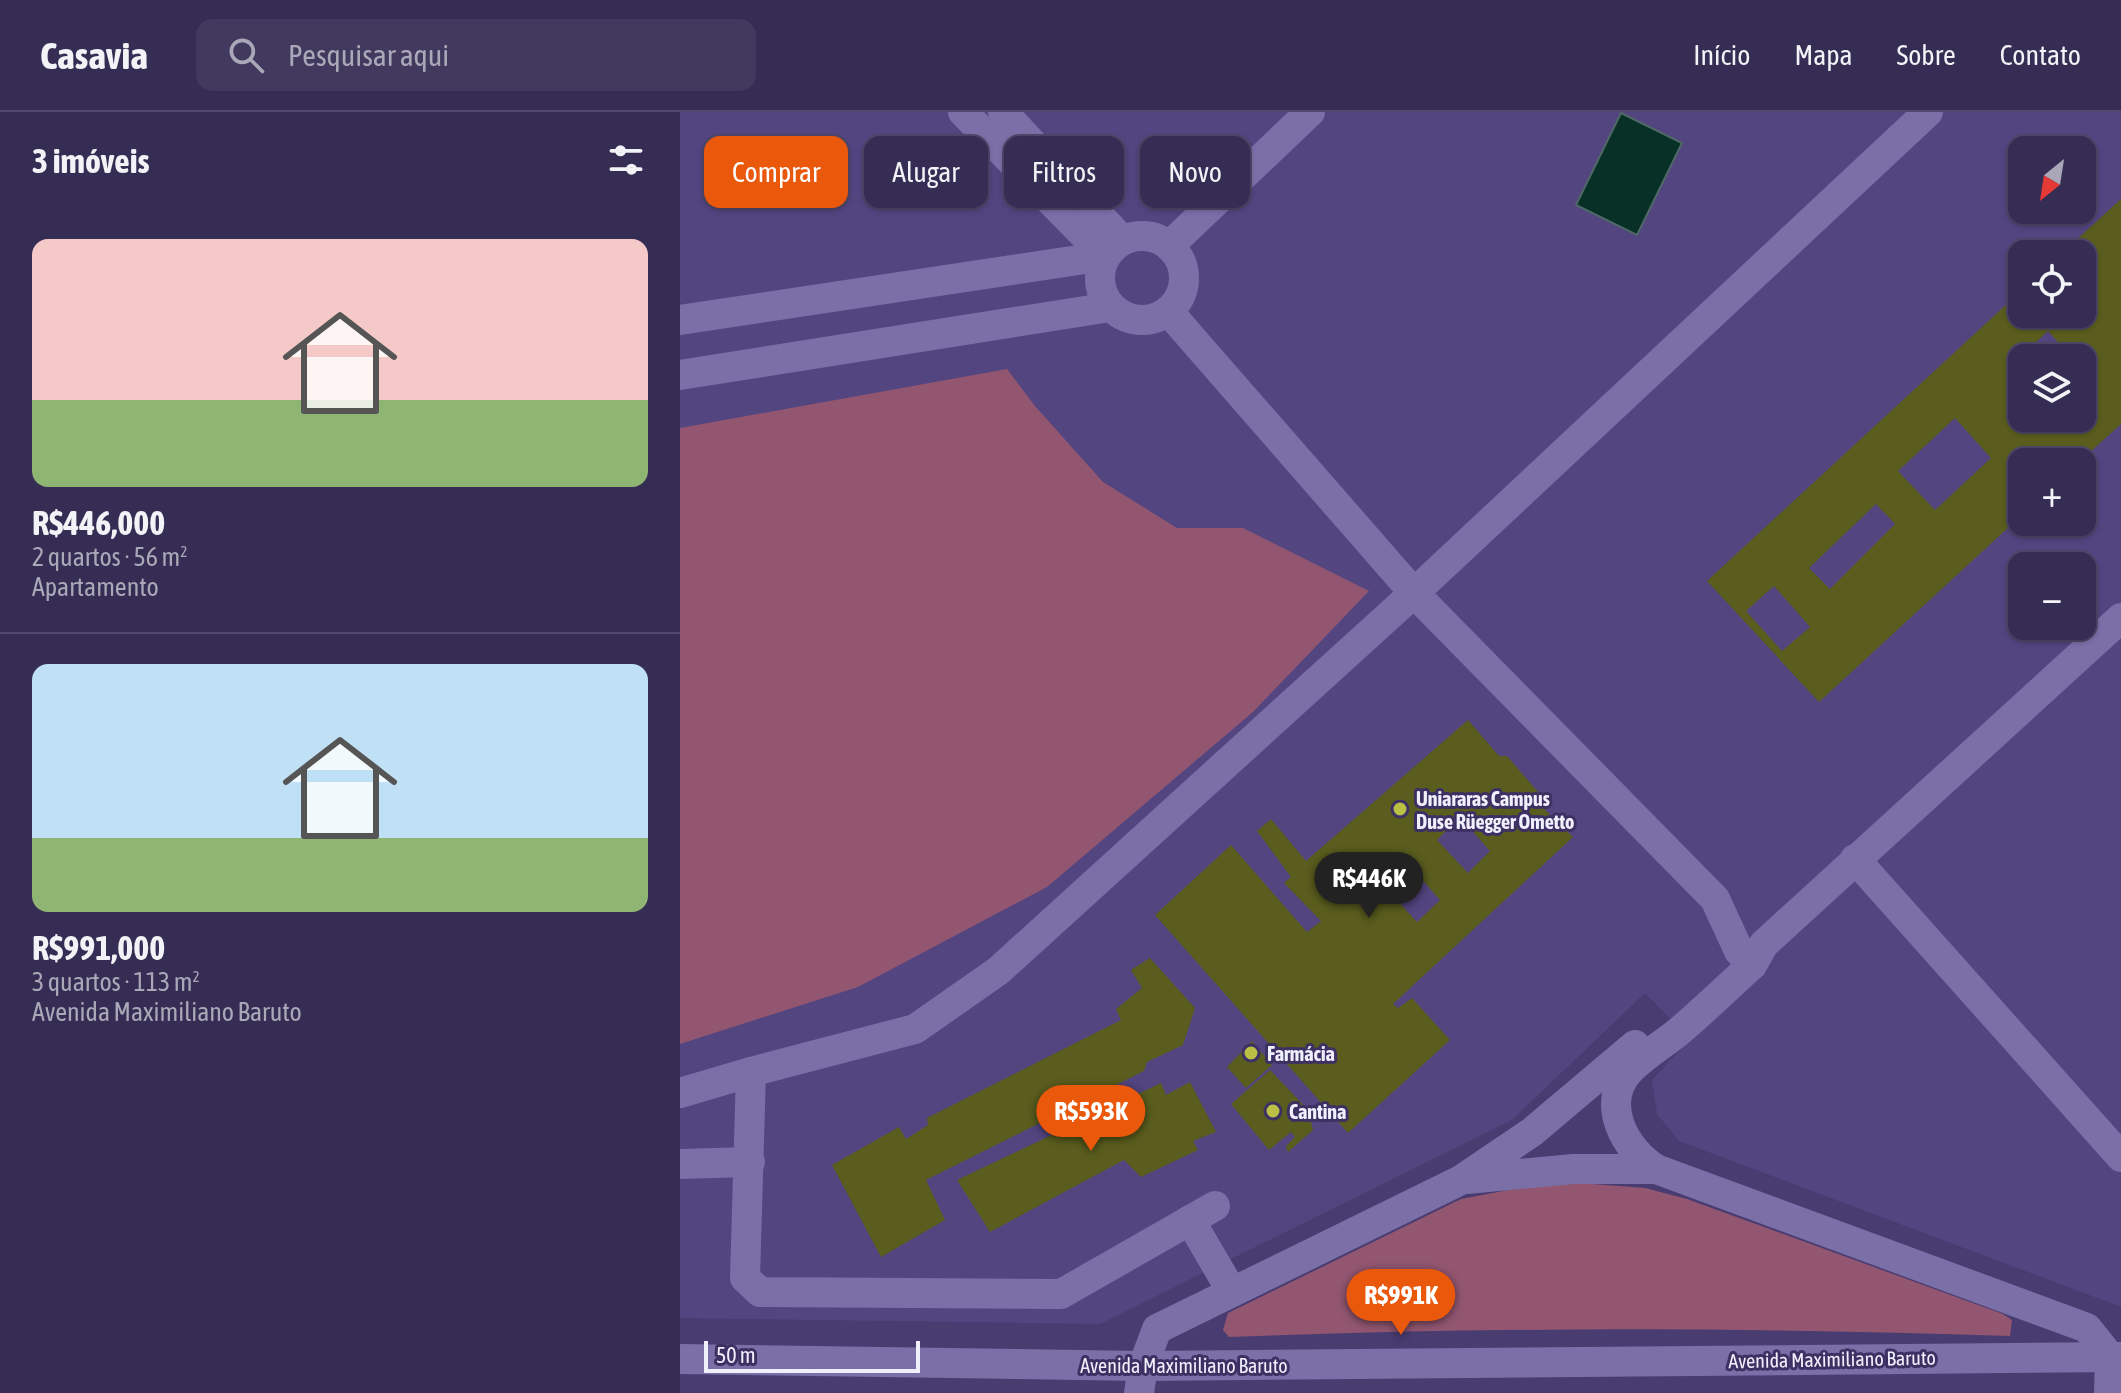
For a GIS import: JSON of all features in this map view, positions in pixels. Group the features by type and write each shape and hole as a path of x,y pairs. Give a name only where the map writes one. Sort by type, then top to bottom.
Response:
{"street":[{"path":"963,112 1113,248"},
{"path":"1003,112 1113,248"},
{"path":"1169,246 1310,112"},
{"path":"680,1093 915,1029 998,971 1414,593 1928,112"},
{"path":"680,320 1113,248 1146,236 1169,246 1183,266 1184,279 1177,302 1157,318 1132,320 1110,307 1099,283 1113,248"},
{"path":"680,375 1110,307"},
{"path":"1168,311 1414,593 1715,899 1752,953"},
{"path":"2109,1393 2115,1357 2087,1328 1656,1169 1640,1159 1627,1144 1619,1127 1617,1108 1620,1089 1628,1072 1752,953 2121,618"},
{"path":"1855,859 2121,1157"},
{"path":"1141,1380 1157,1329 1461,1180 1532,1132 1752,953"},
{"path":"751,1072 745,1278 760,1292 1061,1294 1203,1213 1232,1292"},
{"path":"680,1164 750,1162"},
{"path":"1461,1180 1573,1169 1656,1169"},
{"name":"Avenida Maximiliano Baruto","path":"680,1359 1141,1380 2115,1357"}],"shaded area":[{"name":"Uniararas Campus Duse Rüegger Ometto","path":"680,112 2121,112 2121,1307 1679,1141 1657,1114 1652,1080 1690,1039 1645,993 1512,1120 1100,1324 680,1318"},
{"path":"1621,113 1682,143 1637,235 1576,205"},
{"path":"1007,369 1035,406 1103,482 1177,528 1243,528 1369,591 1253,712 1047,887 858,987 680,1044 680,428"},
{"path":"1579,1183 1645,1188 1687,1199 2003,1314 2012,1320 2010,1336 1620,1329 1229,1337 1223,1330 1228,1313 1461,1199 1519,1188"}],"building":[{"path":"2121,199 2121,424 2094,448 2008,448 2008,528 1819,702 1707,581 2008,303 2008,328 2096,328 2096,240 2076,240","holes":["1955,418 1991,458 1935,510 1898,471","1876,504 1895,524 1830,589 1809,568","1774,586 1810,627 1782,651 1746,611"]},
{"path":"1468,720 1499,756 1507,756 1545,800 1539,804 1573,837 1393,1004 1398,1008 1412,998 1450,1040 1348,1133 1155,915 1231,845 1307,932 1321,921 1284,883 1291,877 1257,831 1271,819 1306,861","holes":["1460,817 1490,851 1468,873 1437,840","1410,866 1440,900 1417,922 1387,889"]},
{"path":"1150,958 1195,1008 1183,1045 1147,1062 1144,1071 926,1180 945,1220 881,1257 832,1165 899,1127 906,1139 928,1125 927,1118 1121,1020 1116,1009 1142,988 1131,970"},
{"name":"Farmácia","path":"1252,1041 1272,1065 1246,1088 1227,1067"},
{"name":"Cantina","path":"1270,1070 1316,1118 1311,1122 1313,1130 1288,1152 1286,1146 1295,1137 1291,1132 1269,1150 1231,1104"},
{"path":"1190,1082 1216,1132 1193,1141 1198,1150 1141,1177 1124,1160 990,1232 957,1180 1161,1083 1166,1095"}],"place":[{"name":"Uniararas Campus Duse Rüegger Ometto","path":"1400,809"},
{"name":"Farmácia","path":"1251,1053"},
{"name":"Cantina","path":"1273,1111"}]}
